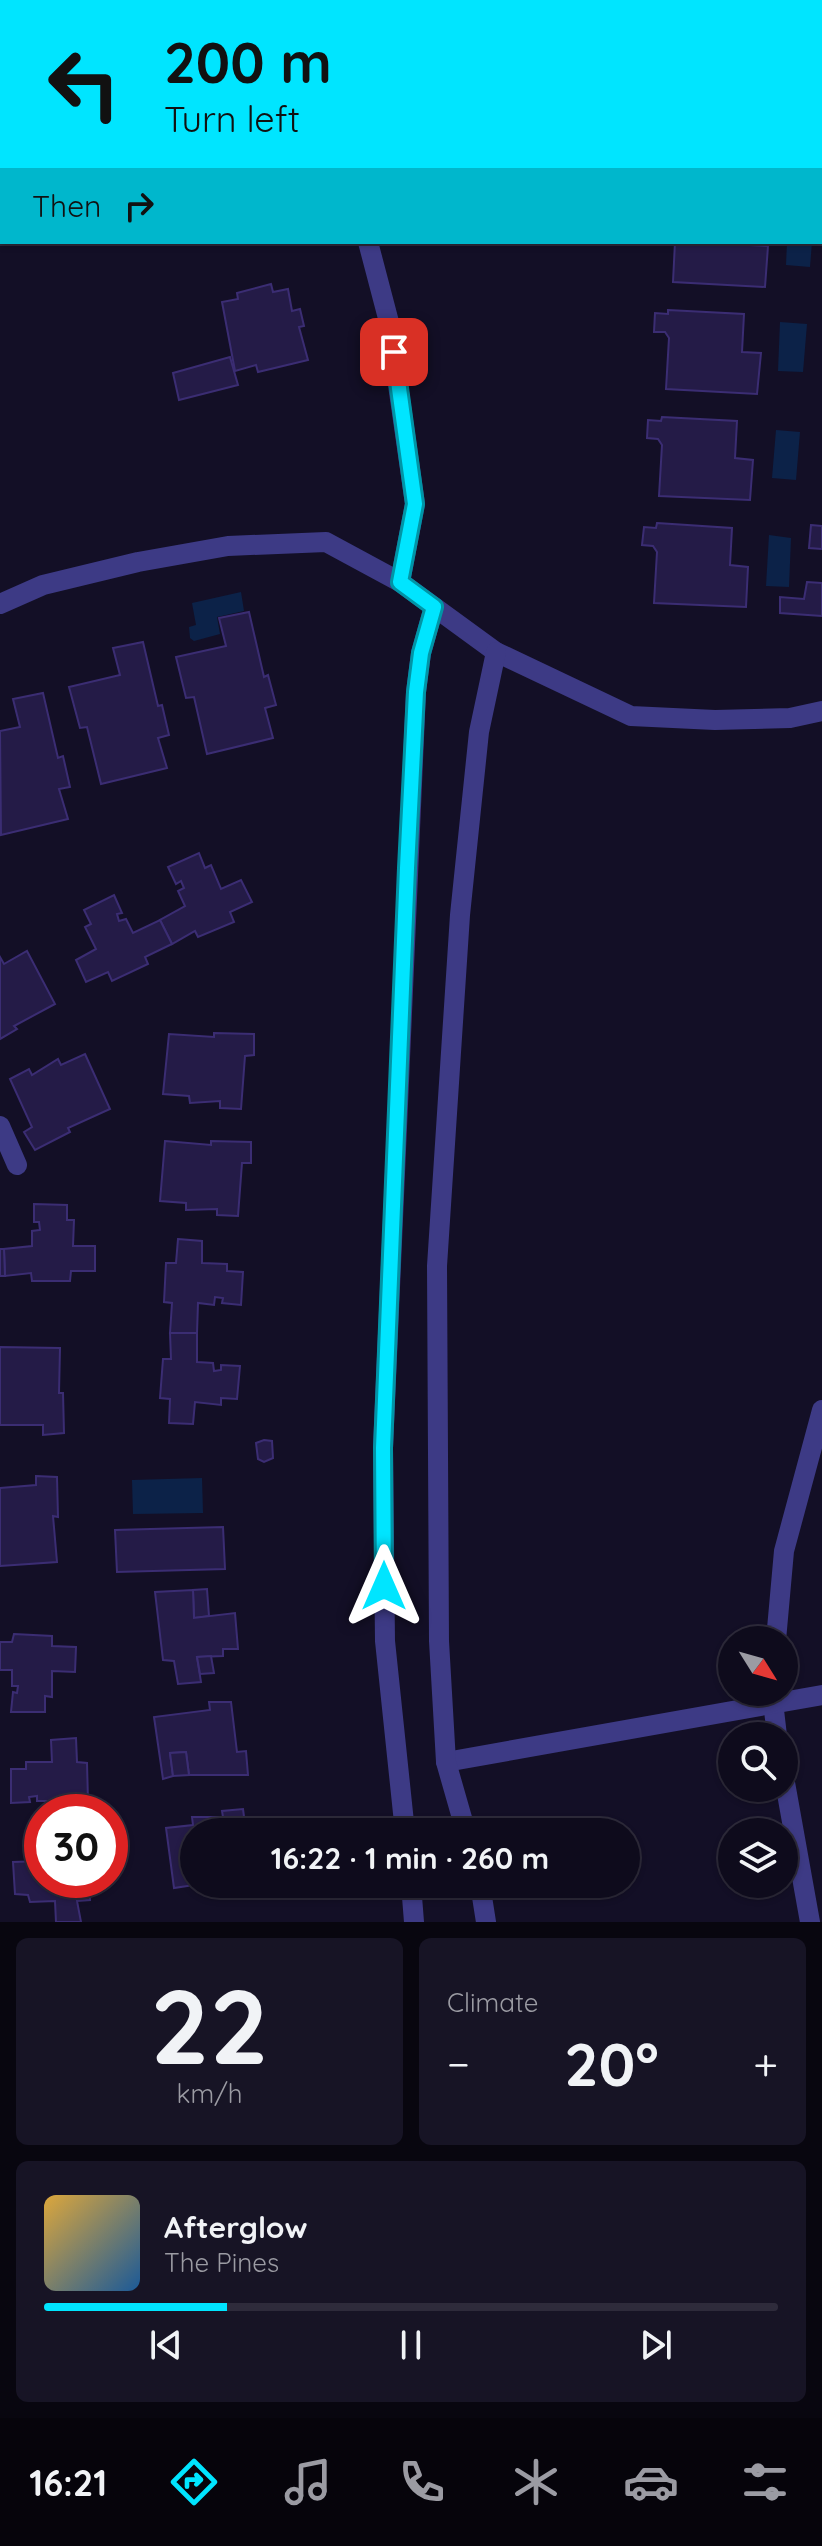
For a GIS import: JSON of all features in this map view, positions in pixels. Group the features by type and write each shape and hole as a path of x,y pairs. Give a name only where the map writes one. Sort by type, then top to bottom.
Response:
{"street":[{"path":"369,244 389,322 415,504 400,582"},
{"path":"0,604 43,585 138,562 228,546 326,542 400,582 496,652 631,716 715,720 790,718 822,711"},
{"path":"404,1818 385,1641 383,1448 416,692 421,653 434,607"},
{"path":"462,1818 446,1762 439,1641 437,1266 460,915 479,732 496,652"},
{"path":"0,1126 17,1165"},
{"path":"777,1626 784,1551 822,1410"},
{"path":"798,1696 822,1695"},
{"path":"446,1762 730,1706"},
{"path":"788,1802 810,1922"},
{"path":"412,1898 414,1922"},
{"path":"482,1898 486,1922"}],"water":[{"path":"787,244 812,244 810,267 786,265"},
{"path":"780,322 807,324 803,372 778,371"},
{"path":"776,430 800,432 796,480 772,478"},
{"path":"769,535 791,538 789,587 766,586"},
{"path":"241,592 244,611 217,617 220,634 194,641 190,638 189,627 196,625 192,603"},
{"path":"202,1478 203,1513 133,1514 132,1480"}],"building":[{"path":"675,244 768,246 765,287 673,282"},
{"path":"271,284 273,292 288,289 292,311 300,309 304,326 299,327 308,360 258,372 256,365 235,371 222,302 238,299 237,293"},
{"path":"668,310 744,314 742,352 761,353 757,394 666,389 669,338 665,332 654,332 655,313 668,314"},
{"path":"230,357 238,385 179,400 173,373"},
{"path":"662,417 737,421 735,458 753,460 750,500 659,496 662,445 658,439 647,438 648,420 661,421"},
{"path":"657,523 732,528 730,565 748,567 746,607 654,603 657,552 653,546 642,545 644,527 656,528"},
{"path":"811,525 822,526 822,549 809,548"},
{"path":"807,582 822,583 822,616 780,613 780,597 804,599"},
{"path":"249,612 264,677 268,675 276,705 265,708 273,738 207,754 194,697 186,698 176,657 226,646 219,618"},
{"path":"143,642 158,706 162,705 169,735 158,738 167,768 101,784 87,727 80,728 69,687 120,675 113,648"},
{"path":"43,693 58,758 63,756 70,787 59,789 68,819 1,835 0,731 20,727 13,699"},
{"path":"199,853 205,868 211,865 221,889 241,880 252,902 230,912 234,922 198,937 195,931 172,944 160,920 185,906 178,891 184,888 181,881 176,884 168,867"},
{"path":"114,895 122,913 117,914 119,921 126,919 133,933 160,920 172,944 145,957 148,964 112,981 108,972 86,982 76,960 96,949 85,927 91,924 84,910"},
{"path":"27,951 55,1004 14,1026 17,1029 0,1039 0,957 4,964"},
{"path":"214,1033 254,1034 254,1055 245,1056 241,1109 220,1108 220,1101 190,1103 189,1096 163,1094 169,1034 214,1037"},
{"path":"85,1054 110,1109 68,1128 70,1132 35,1150 24,1132 32,1127 10,1079 29,1069 32,1075 58,1059 61,1065"},
{"path":"165,1141 211,1145 211,1141 251,1142 251,1163 242,1163 238,1216 217,1215 217,1209 186,1210 186,1203 160,1201"},
{"path":"34,1204 67,1205 67,1220 74,1220 73,1246 95,1246 95,1271 71,1271 70,1281 32,1281 31,1273 5,1276 4,1249 32,1246 32,1231 40,1230 39,1222 34,1222"},
{"path":"178,1239 202,1241 202,1263 227,1264 227,1271 243,1272 241,1305 222,1303 223,1298 215,1297 214,1305 198,1303 197,1333 170,1333 172,1303 164,1302 166,1263 176,1263"},
{"path":"0,1249 4,1249 5,1276 0,1276"},
{"path":"170,1333 197,1333 197,1362 213,1363 214,1371 221,1370 221,1365 240,1366 237,1399 221,1398 221,1405 195,1402 193,1424 169,1423 170,1399 160,1398 163,1359 171,1359"},
{"path":"0,1347 60,1348 59,1393 63,1393 64,1433 43,1435 43,1425 0,1425"},
{"path":"272,1441 273,1458 264,1462 258,1459 256,1443"},
{"path":"36,1476 57,1477 58,1517 53,1516 57,1562 0,1566 0,1488 36,1485"},
{"path":"223,1527 225,1569 117,1572 115,1530"},
{"path":"207,1589 209,1616 194,1618 193,1590"},
{"path":"193,1590 194,1618 235,1613 238,1649 223,1649 223,1656 197,1657 201,1682 178,1684 174,1661 163,1660 155,1592"},
{"path":"14,1634 52,1636 52,1646 76,1647 75,1672 52,1671 52,1697 45,1696 45,1712 11,1712 13,1692 17,1693 18,1686 12,1686 12,1670 0,1670 0,1642 12,1642"},
{"path":"211,1656 214,1673 200,1674 197,1657"},
{"path":"209,1702 231,1702 237,1752 246,1751 248,1775 189,1775 186,1752 170,1753 173,1776 163,1779 154,1717 210,1710"},
{"path":"76,1738 77,1762 87,1763 88,1794 24,1794 24,1802 11,1803 11,1769 26,1769 26,1762 52,1762 51,1740"},
{"path":"186,1752 189,1775 173,1776 170,1753"},
{"path":"243,1809 244,1818 192,1818 223,1817 222,1811"},
{"path":"180,1826 180,1887 174,1888 166,1828"},
{"path":"13,1862 24,1862 24,1895 15,1894"},
{"path":"29,1898 90,1898 77,1901 81,1922 56,1922 55,1901 30,1902"}],"route":[{"path":"384,1586 383,1448 407,868 416,692 421,653 434,607 400,582 415,504 394,352"}]}
